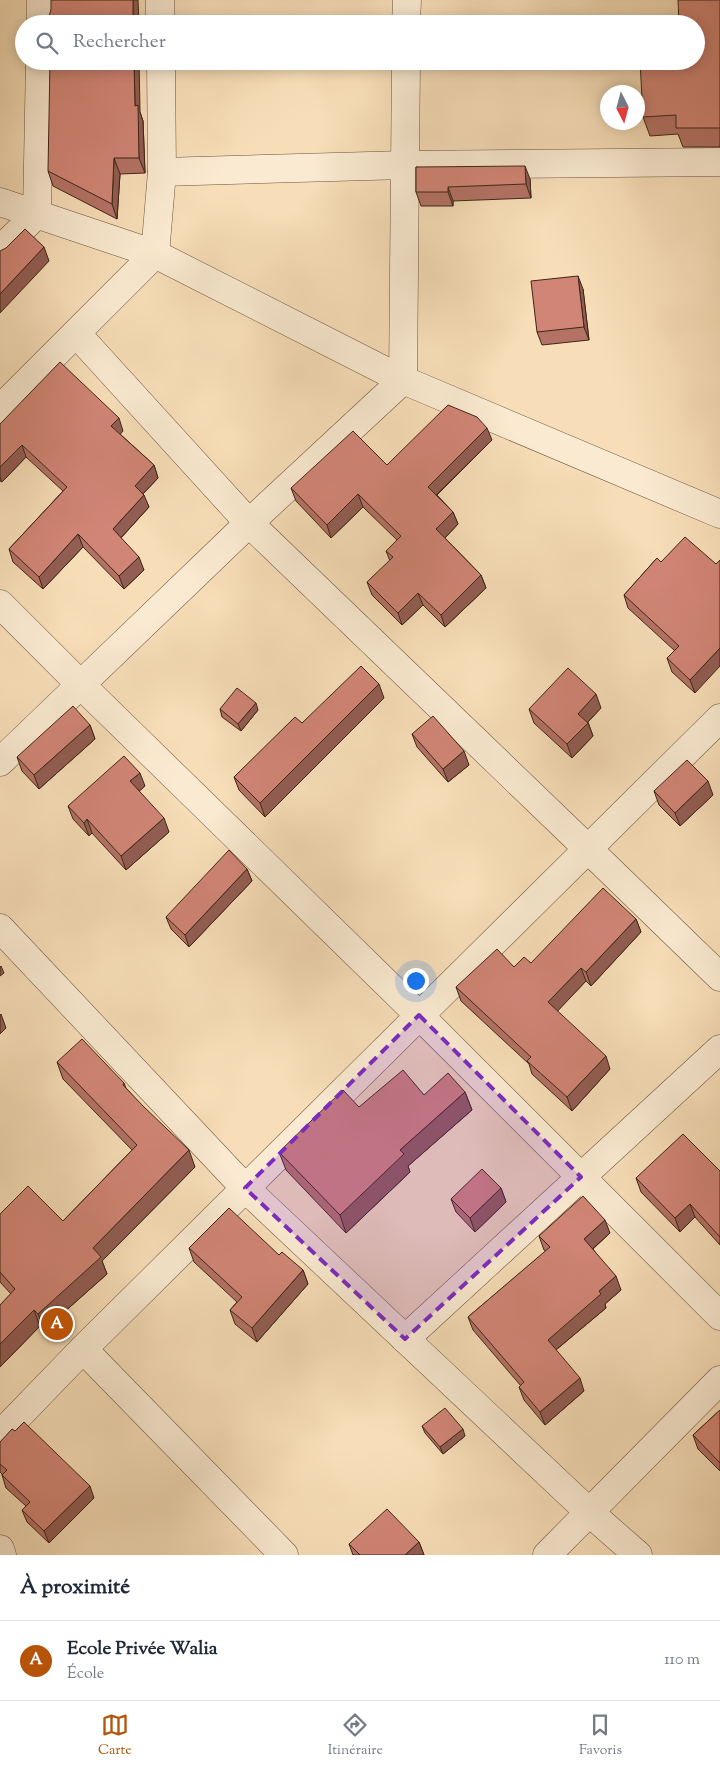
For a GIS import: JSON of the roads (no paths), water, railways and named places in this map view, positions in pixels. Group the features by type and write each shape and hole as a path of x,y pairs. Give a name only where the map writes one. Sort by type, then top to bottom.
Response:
{"street":[{"path":"41,0 41,15"},
{"path":"160,0 160,15"},
{"path":"406,15 407,0"},
{"path":"0,250 38,214 40,70"},
{"path":"0,409 155,254 162,172 161,70"},
{"path":"0,762 249,523 403,380 406,70"},
{"path":"162,172 405,165 720,162"},
{"path":"0,202 155,254 403,380 720,514"},
{"path":"76,333 249,523 588,848 720,978"},
{"path":"0,604 80,685 419,1016 720,1316"},
{"path":"0,1435 83,1349 720,718"},
{"path":"0,928 245,1188 589,1512 638,1555"},
{"path":"405,1339 720,1049"},
{"path":"83,1349 284,1555"},
{"path":"546,1555 720,1380"},
{"path":"0,1549 2,1555"}],"place":[{"name":"Ecole Privée Walia","path":"57,1324"}]}
